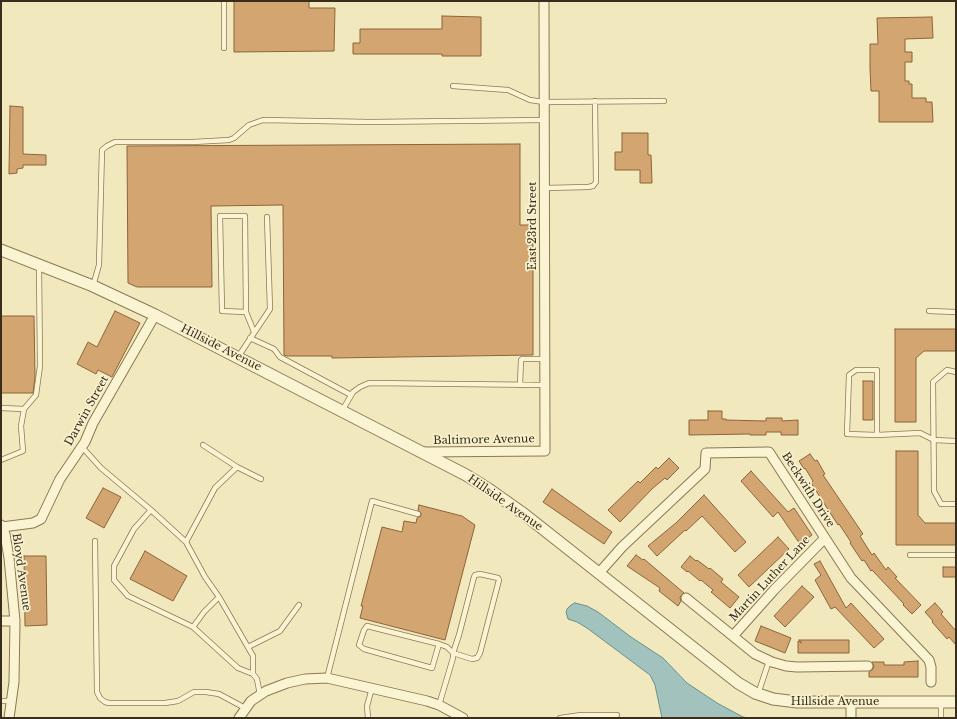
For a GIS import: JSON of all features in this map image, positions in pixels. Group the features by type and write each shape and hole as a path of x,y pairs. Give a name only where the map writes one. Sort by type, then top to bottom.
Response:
{"street":[{"name":"East 23rd Street","path":"544,1 545,451"},
{"name":"Hillside Avenue","path":"1,250 93,286 155,315 466,475 490,490 534,522 738,683 758,694 773,699 792,702 956,702"},
{"name":"Darwin Street","path":"2,526 33,523 41,519 60,479 82,447 93,423 155,315"},
{"name":"Baltimore Avenue","path":"423,452 545,451"},
{"name":"Beckwith Drive","path":"599,573 622,547 705,469 706,453 769,452 852,578 930,662 931,682"},
{"name":"Bloyd Avenue","path":"2,526 9,558 15,621 15,669 9,718"},
{"name":"Martin Luther Lane","path":"733,636 774,590 825,538"},
{"path":"686,598 755,654 769,661 780,665 797,667 868,666"},
{"path":"1,621 15,621"},
{"path":"238,718 251,701 266,691 286,683 305,679 327,678 427,701 439,705 463,718"},
{"path":"851,702 851,718"}],"lane":[{"path":"224,1 224,48"},
{"path":"452,86 508,90 530,100 544,102 664,101"},
{"path":"545,188 588,187 593,186 596,182 595,101"},
{"path":"93,286 100,265 102,150 115,142 193,142 229,140 234,138 249,125 263,120 370,122 544,120"},
{"path":"246,312 222,311 220,216 245,216 246,312 254,332"},
{"path":"238,357 270,309 267,216"},
{"path":"1,460 23,451 21,426 24,410 36,395 40,366 39,264"},
{"path":"929,311 956,312"},
{"path":"250,338 274,349 280,357 351,395"},
{"path":"520,385 521,360 545,359"},
{"path":"877,435 877,370 856,370 849,375 847,434 877,435 920,433 934,440 956,441"},
{"path":"956,372 947,370 933,382 934,491 941,504 956,504"},
{"path":"342,411 351,395 360,387 369,383 545,385"},
{"path":"1,408 24,410"},
{"path":"203,445 237,467 261,479"},
{"path":"82,447 101,468 152,510 186,542 205,577 219,597 253,656 253,674"},
{"path":"186,542 215,488 237,467"},
{"path":"327,678 372,501 418,514"},
{"path":"152,510 134,530 114,566 114,580 128,596 193,627 238,668 253,674 257,679 260,695"},
{"path":"95,541 97,692 100,698 109,703 165,703 178,701 194,692 206,692 219,694 245,708"},
{"path":"910,555 956,556"},
{"path":"438,644 432,668 364,649 359,644 367,626 438,644 447,647 452,653 472,659 477,658 498,584 498,578 480,574 475,575 452,653 452,658 439,705"},
{"path":"193,627 204,612 219,597"},
{"path":"248,647 280,631 299,605"},
{"path":"758,694 769,661"},
{"path":"368,718 368,706 372,688"},
{"path":"1,701 11,700"},
{"path":"941,702 941,718"},
{"path":"560,718 581,715 617,715"}],"water":[{"path":"575,603 587,606 598,612 631,637 663,658 687,683 717,703 743,717 748,718 662,718 655,685 650,675 587,628 568,619 566,612 567,609"}],"building":[{"path":"234,1 309,1 309,8 335,8 334,51 234,52"},
{"path":"442,16 481,17 481,56 442,56 442,54 353,54 353,43 360,43 360,29 442,29"},
{"path":"932,17 933,38 905,39 905,52 912,52 912,62 905,62 905,81 909,81 909,84 912,84 912,98 926,98 926,102 932,102 933,122 879,122 879,91 871,91 870,68 870,44 878,44 877,18"},
{"path":"10,106 23,107 23,154 46,155 46,165 23,165 23,168 17,169 17,173 9,174"},
{"path":"622,133 648,133 648,155 651,155 652,183 640,183 640,170 615,170 615,152 622,152"},
{"path":"520,144 520,225 533,225 533,355 332,358 332,356 284,355 283,205 211,206 212,287 137,287 128,283 127,146"},
{"path":"115,311 140,323 112,377 98,370 96,374 77,364 88,342 97,347"},
{"path":"1,316 34,316 35,377 33,393 1,393"},
{"path":"895,329 956,329 956,351 924,351 916,358 916,422 895,422"},
{"path":"863,381 873,381 873,420 863,420"},
{"path":"708,411 722,411 722,419 726,420 766,421 766,418 782,418 782,421 798,420 798,435 781,435 781,432 766,432 766,435 689,435 689,420 708,420"},
{"path":"896,451 918,451 918,515 925,523 956,523 956,545 896,545"},
{"path":"810,454 815,461 817,460 825,474 823,475 863,534 860,536 872,555 874,553 886,570 888,567 897,577 895,578 921,605 912,614 872,570 871,571 864,560 862,561 811,483 813,481 799,461"},
{"path":"669,458 679,468 667,480 665,478 653,488 620,522 608,510 638,481 640,483 656,467 658,469"},
{"path":"751,471 788,512 794,508 812,535 800,544 778,512 773,517 741,481"},
{"path":"103,488 121,497 104,528 86,518"},
{"path":"552,489 612,532 604,544 543,502"},
{"path":"704,495 746,542 735,552 702,516 657,556 648,546 677,522"},
{"path":"419,505 462,516 475,525 445,640 360,618 363,606 361,606 382,527 402,532 404,521 416,523 417,518 421,516 421,513 418,510"},
{"path":"778,537 789,549 749,587 738,575"},
{"path":"145,551 187,576 173,601 130,579"},
{"path":"636,555 643,560 644,559 684,593 680,597 681,601 678,606 659,591 660,588 627,566"},
{"path":"24,556 46,556 47,625 25,626"},
{"path":"690,556 709,569 710,568 723,579 721,582 739,597 730,608 711,592 713,590 681,567"},
{"path":"820,561 846,608 851,603 884,639 874,648 835,607 831,609 815,580 821,575 814,564"},
{"path":"943,567 956,567 956,577 943,577"},
{"path":"802,586 814,597 785,627 774,616"},
{"path":"935,603 943,612 941,614 956,631 956,645 949,637 947,639 925,612"},
{"path":"761,626 791,638 785,653 755,641"},
{"path":"799,640 849,640 849,653 798,653 798,641 802,643"},
{"path":"918,661 918,677 869,677 869,672 874,666 872,662 884,662 884,665 904,665 904,662"}]}
